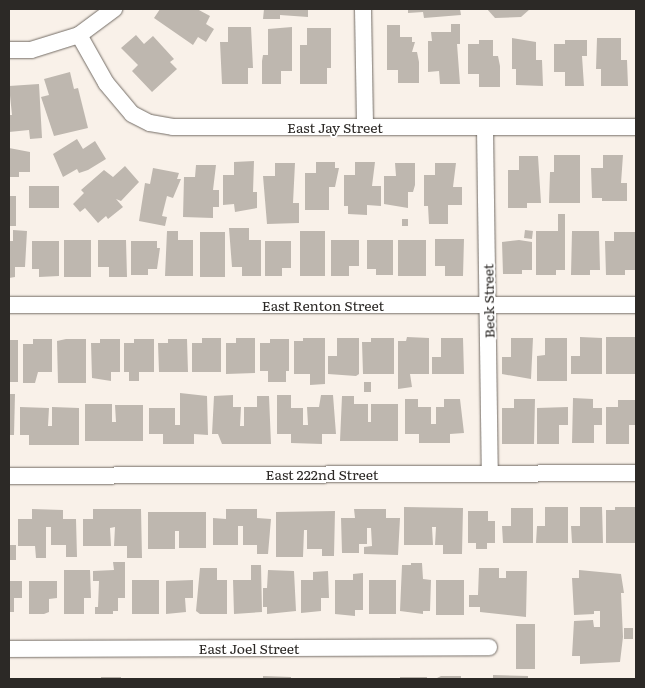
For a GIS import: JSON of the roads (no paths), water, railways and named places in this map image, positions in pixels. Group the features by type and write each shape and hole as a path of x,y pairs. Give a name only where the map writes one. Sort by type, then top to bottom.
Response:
{"street":[{"path":"9,50 31,50 79,35 114,9"},
{"path":"363,9 365,127"},
{"name":"East Jay Street","path":"79,35 119,100 132,114 150,123 173,127 485,129 636,127"},
{"name":"Beck Street","path":"485,129 490,472"},
{"name":"East Renton Street","path":"9,305 636,305"},
{"name":"East 222nd Street","path":"9,476 490,472 636,473"},
{"name":"East Joel Street","path":"9,649 490,647"}]}
